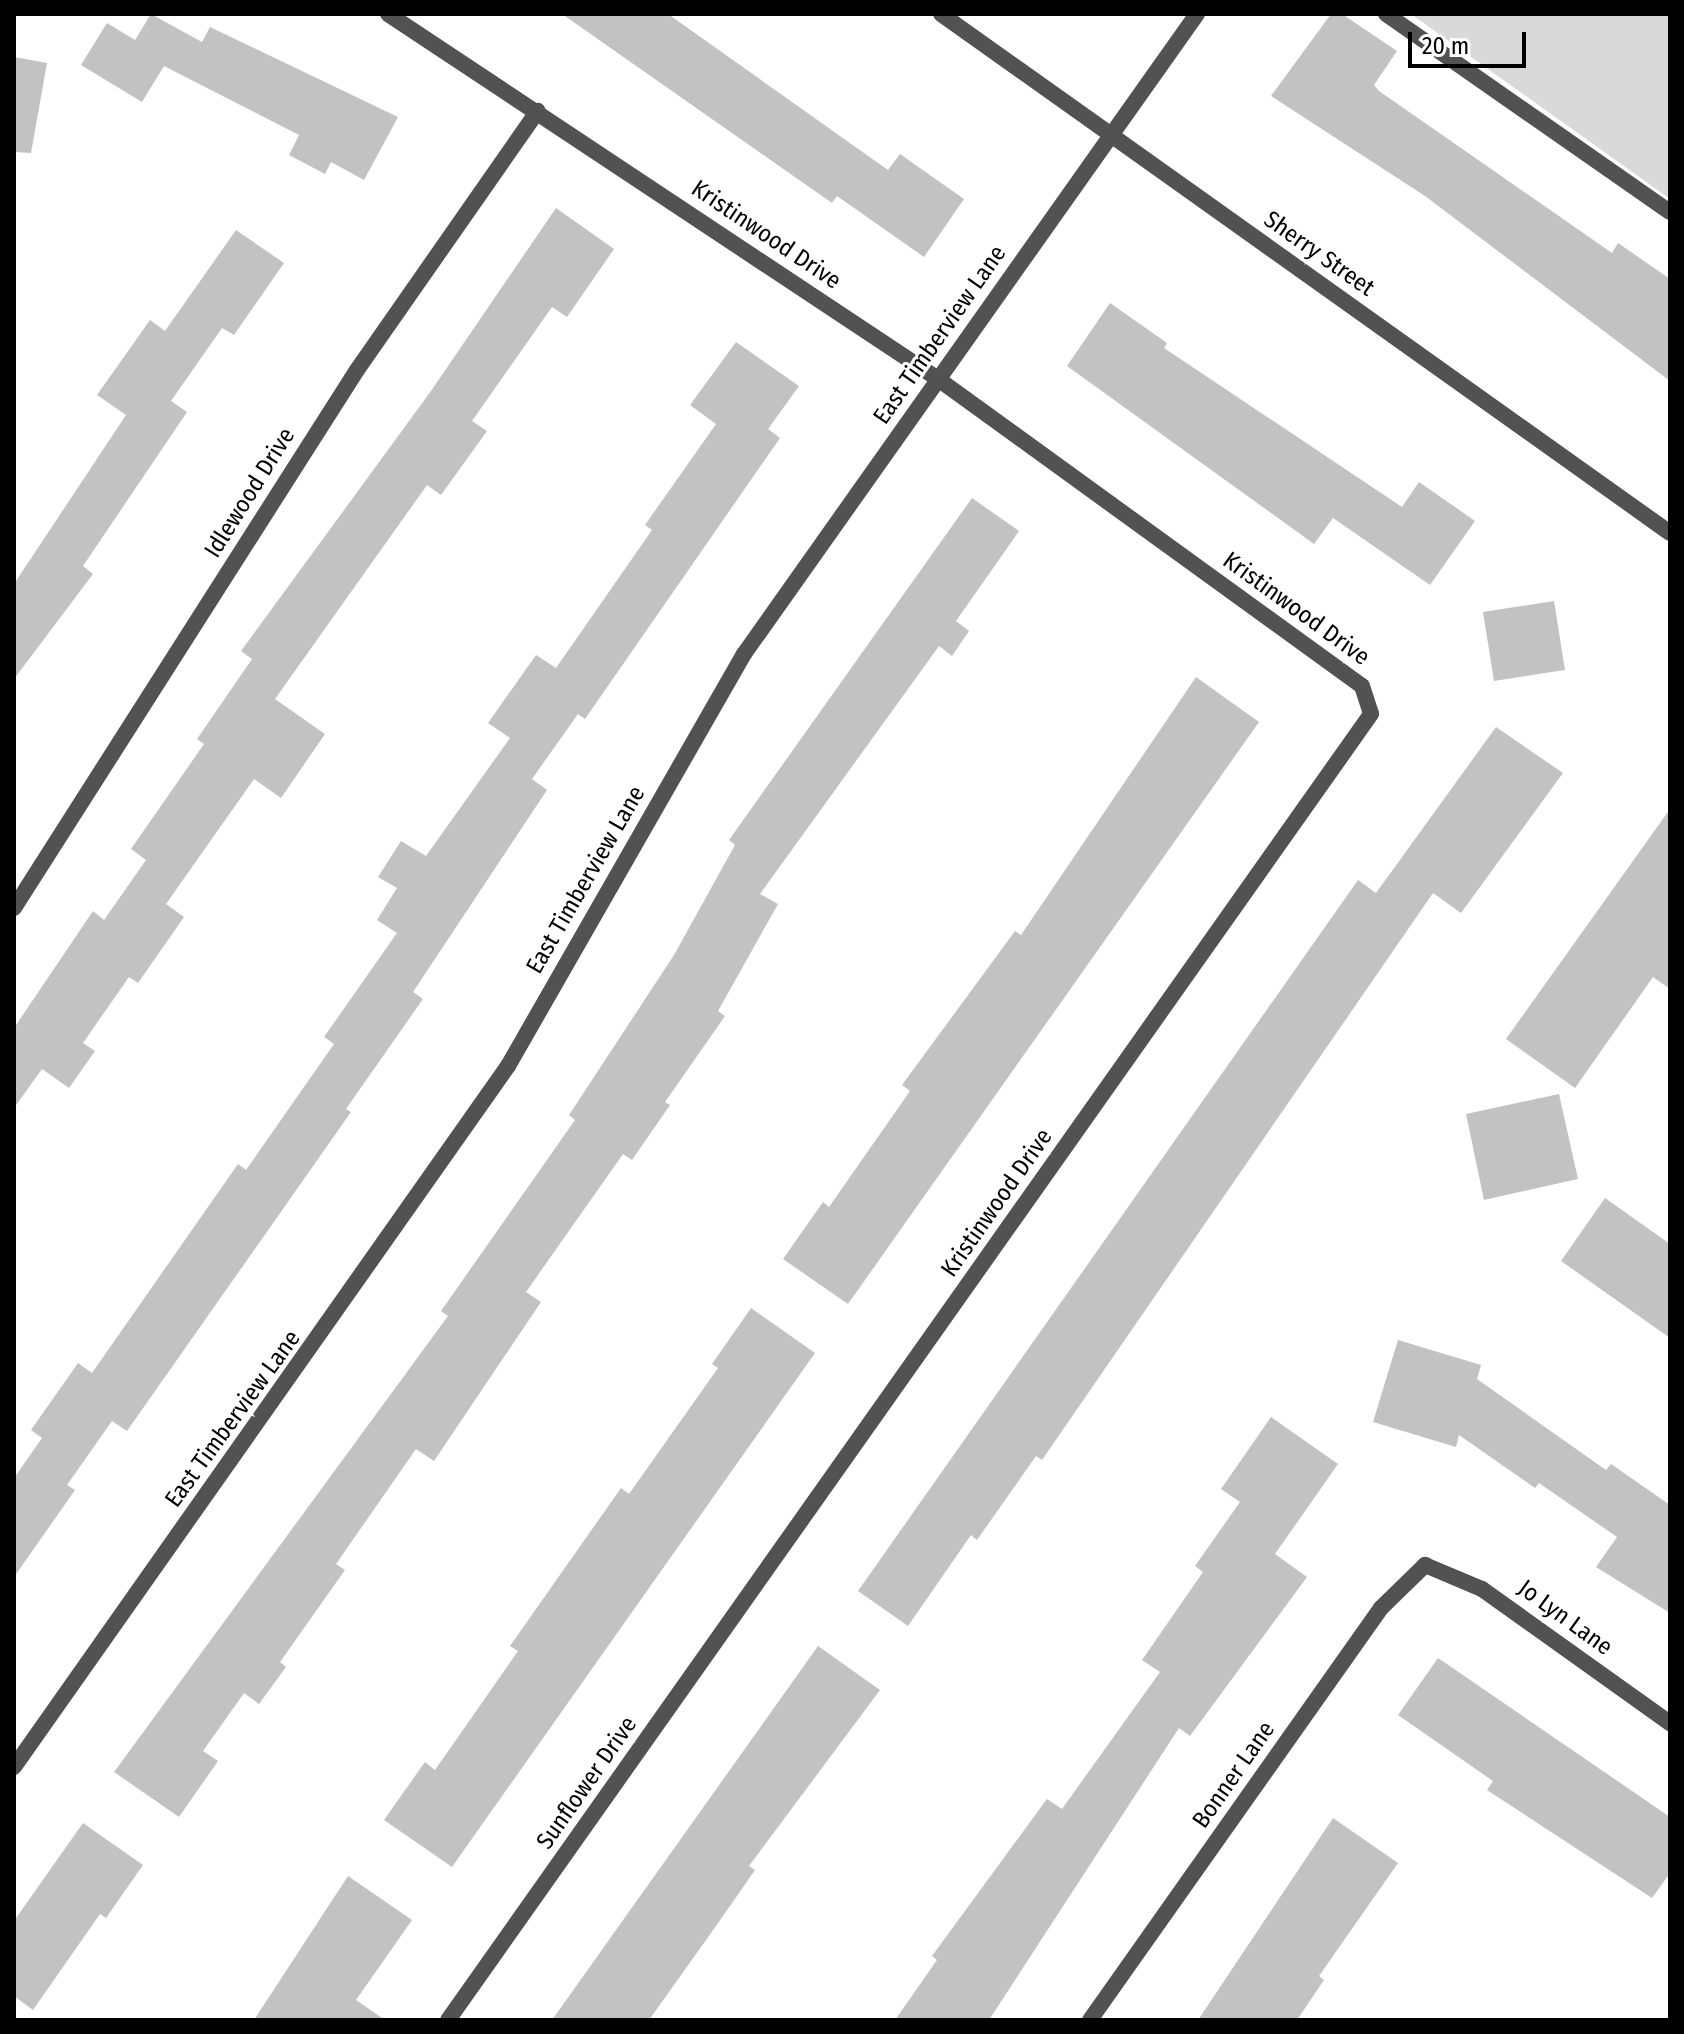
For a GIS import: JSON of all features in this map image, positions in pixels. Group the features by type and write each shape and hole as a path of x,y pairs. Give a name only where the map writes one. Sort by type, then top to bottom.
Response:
{"street":[{"name":"Kristinwood Drive","path":"388,14 938,379 1362,686 1371,714 765,1575"},
{"name":"Sherry Street","path":"941,14 1670,533"},
{"name":"East Timberview Lane","path":"14,1767 508,1066 744,654 1197,14"},
{"path":"1386,14 1670,212"},
{"name":"Idlewood Drive","path":"14,908 357,370 538,111"},
{"name":"Jo Lyn Lane","path":"1425,1565 1482,1589 1670,1723"},
{"name":"Bonner Lane","path":"1090,2020 1381,1608 1425,1565"},
{"name":"Sunflower Drive","path":"448,2020 765,1575"}],"shaded area":[{"path":"1411,14 1670,14 1670,199"}],"building":[{"path":"151,14 202,42 210,27 398,117 364,180 331,162 325,174 289,155 299,135 164,66 142,102 81,65 107,23 135,40"},
{"path":"562,14 668,14 888,170 900,154 964,199 924,257 837,196 832,203"},
{"path":"1331,14 1342,14 1397,51 1374,85 1379,91 1612,253 1618,243 1670,279 1670,381 1425,196 1271,96"},
{"path":"14,57 47,63 31,153 14,152"},
{"path":"556,208 614,249 567,317 552,307 472,421 487,431 441,495 427,485 275,699 325,734 281,798 254,779 166,904 184,917 138,983 129,977 83,1043 95,1051 69,1088 42,1069 14,1108 14,1028 93,911 104,920 146,860 131,849 204,744 197,739 252,659 241,651 431,391"},
{"path":"236,230 284,263 234,335 222,328 171,401 187,412 83,566 93,574 14,679 14,584 126,415 97,395 150,320 165,331"},
{"path":"1110,303 1167,343 1164,348 1402,507 1419,482 1475,521 1430,585 1333,518 1314,544 1067,366"},
{"path":"736,342 799,386 768,429 780,438 585,719 578,714 532,779 547,790 413,992 423,999 346,1109 351,1112 127,1431 112,1421 67,1485 75,1490 14,1577 14,1478 42,1438 31,1430 78,1363 92,1373 238,1164 246,1170 334,1044 324,1037 397,933 377,920 397,888 378,877 401,841 426,856 510,738 488,723 536,655 556,668 652,530 645,525 716,424 690,405"},
{"path":"972,498 1019,531 956,621 969,631 952,656 939,646 760,894 778,904 718,1011 725,1016 665,1102 670,1105 632,1160 623,1154 526,1292 541,1302 434,1461 416,1449 336,1564 345,1570 280,1662 286,1667 259,1704 244,1693 203,1751 218,1761 179,1817 114,1772 448,1316 441,1311 575,1120 569,1115 674,955 735,845 729,840"},
{"path":"1554,601 1565,670 1494,681 1483,612"},
{"path":"1196,677 1259,722 848,1304 783,1259 823,1202 829,1207 910,1091 902,1085 1015,931 1021,935"},
{"path":"1496,727 1563,773 1461,913 1433,893 1042,1460 1036,1456 977,1540 971,1535 908,1626 858,1591 1358,880 1376,893"},
{"path":"1670,809 1670,989 1653,977 1575,1088 1506,1039"},
{"path":"1559,1094 1578,1179 1484,1200 1466,1114"},
{"path":"1605,1198 1670,1244 1670,1338 1561,1261"},
{"path":"751,1308 815,1353 452,1867 384,1820 425,1762 435,1770 518,1651 510,1646 621,1488 629,1494 718,1368 712,1364"},
{"path":"1398,1340 1481,1365 1477,1379 1606,1470 1611,1464 1670,1505 1670,1613 1596,1567 1617,1537 1539,1483 1535,1488 1459,1435 1456,1447 1373,1422"},
{"path":"1271,1417 1338,1464 1275,1554 1307,1577 1190,1736 1179,1728 989,2020 895,2020 937,1960 932,1956 1047,1799 1062,1809 1160,1672 1142,1660 1203,1572 1195,1566 1240,1502 1221,1489"},
{"path":"818,1646 880,1690 749,1866 755,1870 716,1926 649,2020 552,2020"},
{"path":"1438,1658 1670,1817 1670,1873 1652,1898 1487,1790 1493,1781 1398,1715"},
{"path":"1333,1818 1398,1863 1319,1976 1324,1980 1297,2020 1198,2020"},
{"path":"83,1823 143,1865 106,1918 100,1914 33,2010 14,1996 14,1921"},
{"path":"348,1876 412,1920 356,2000 385,2020 254,2020"}]}
